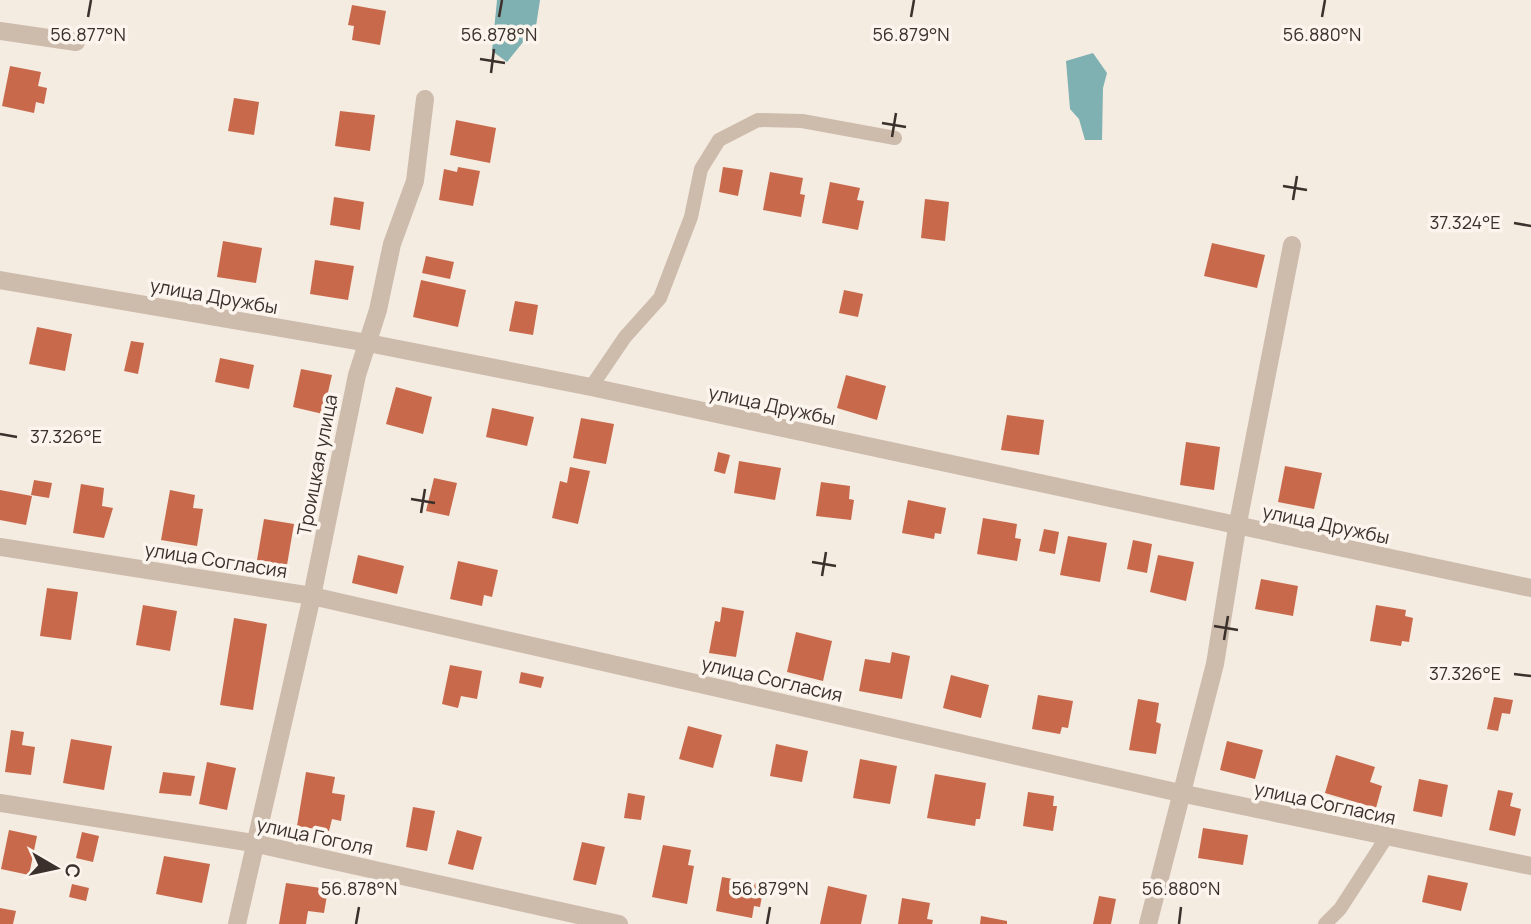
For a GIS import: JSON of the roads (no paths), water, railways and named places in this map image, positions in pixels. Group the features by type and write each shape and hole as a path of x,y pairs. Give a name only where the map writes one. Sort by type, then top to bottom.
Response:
{"street":[{"path":"0,31 76,42"},
{"name":"Троицкая улица","path":"237,924 253,843 312,596 357,374 368,343 392,244 415,181 425,99"},
{"path":"1148,924 1215,664 1237,528 1292,245"},
{"name":"улица Дружбы","path":"0,280 368,343 592,387 1237,528 1531,588"},
{"name":"улица Согласия","path":"0,547 312,596 1180,793 1386,838 1531,866"},
{"name":"улица Гоголя","path":"0,803 253,843 619,924"}],"lane":[{"path":"592,387 625,337 660,298 691,217 701,169 719,140 758,120 802,121 895,138"},
{"path":"1325,924 1340,909 1386,838"}],"water":[{"path":"497,0 540,0 536,26 507,62 492,51"},
{"path":"1093,53 1107,73 1103,88 1102,140 1085,140 1079,119 1070,109 1066,61"}]}
